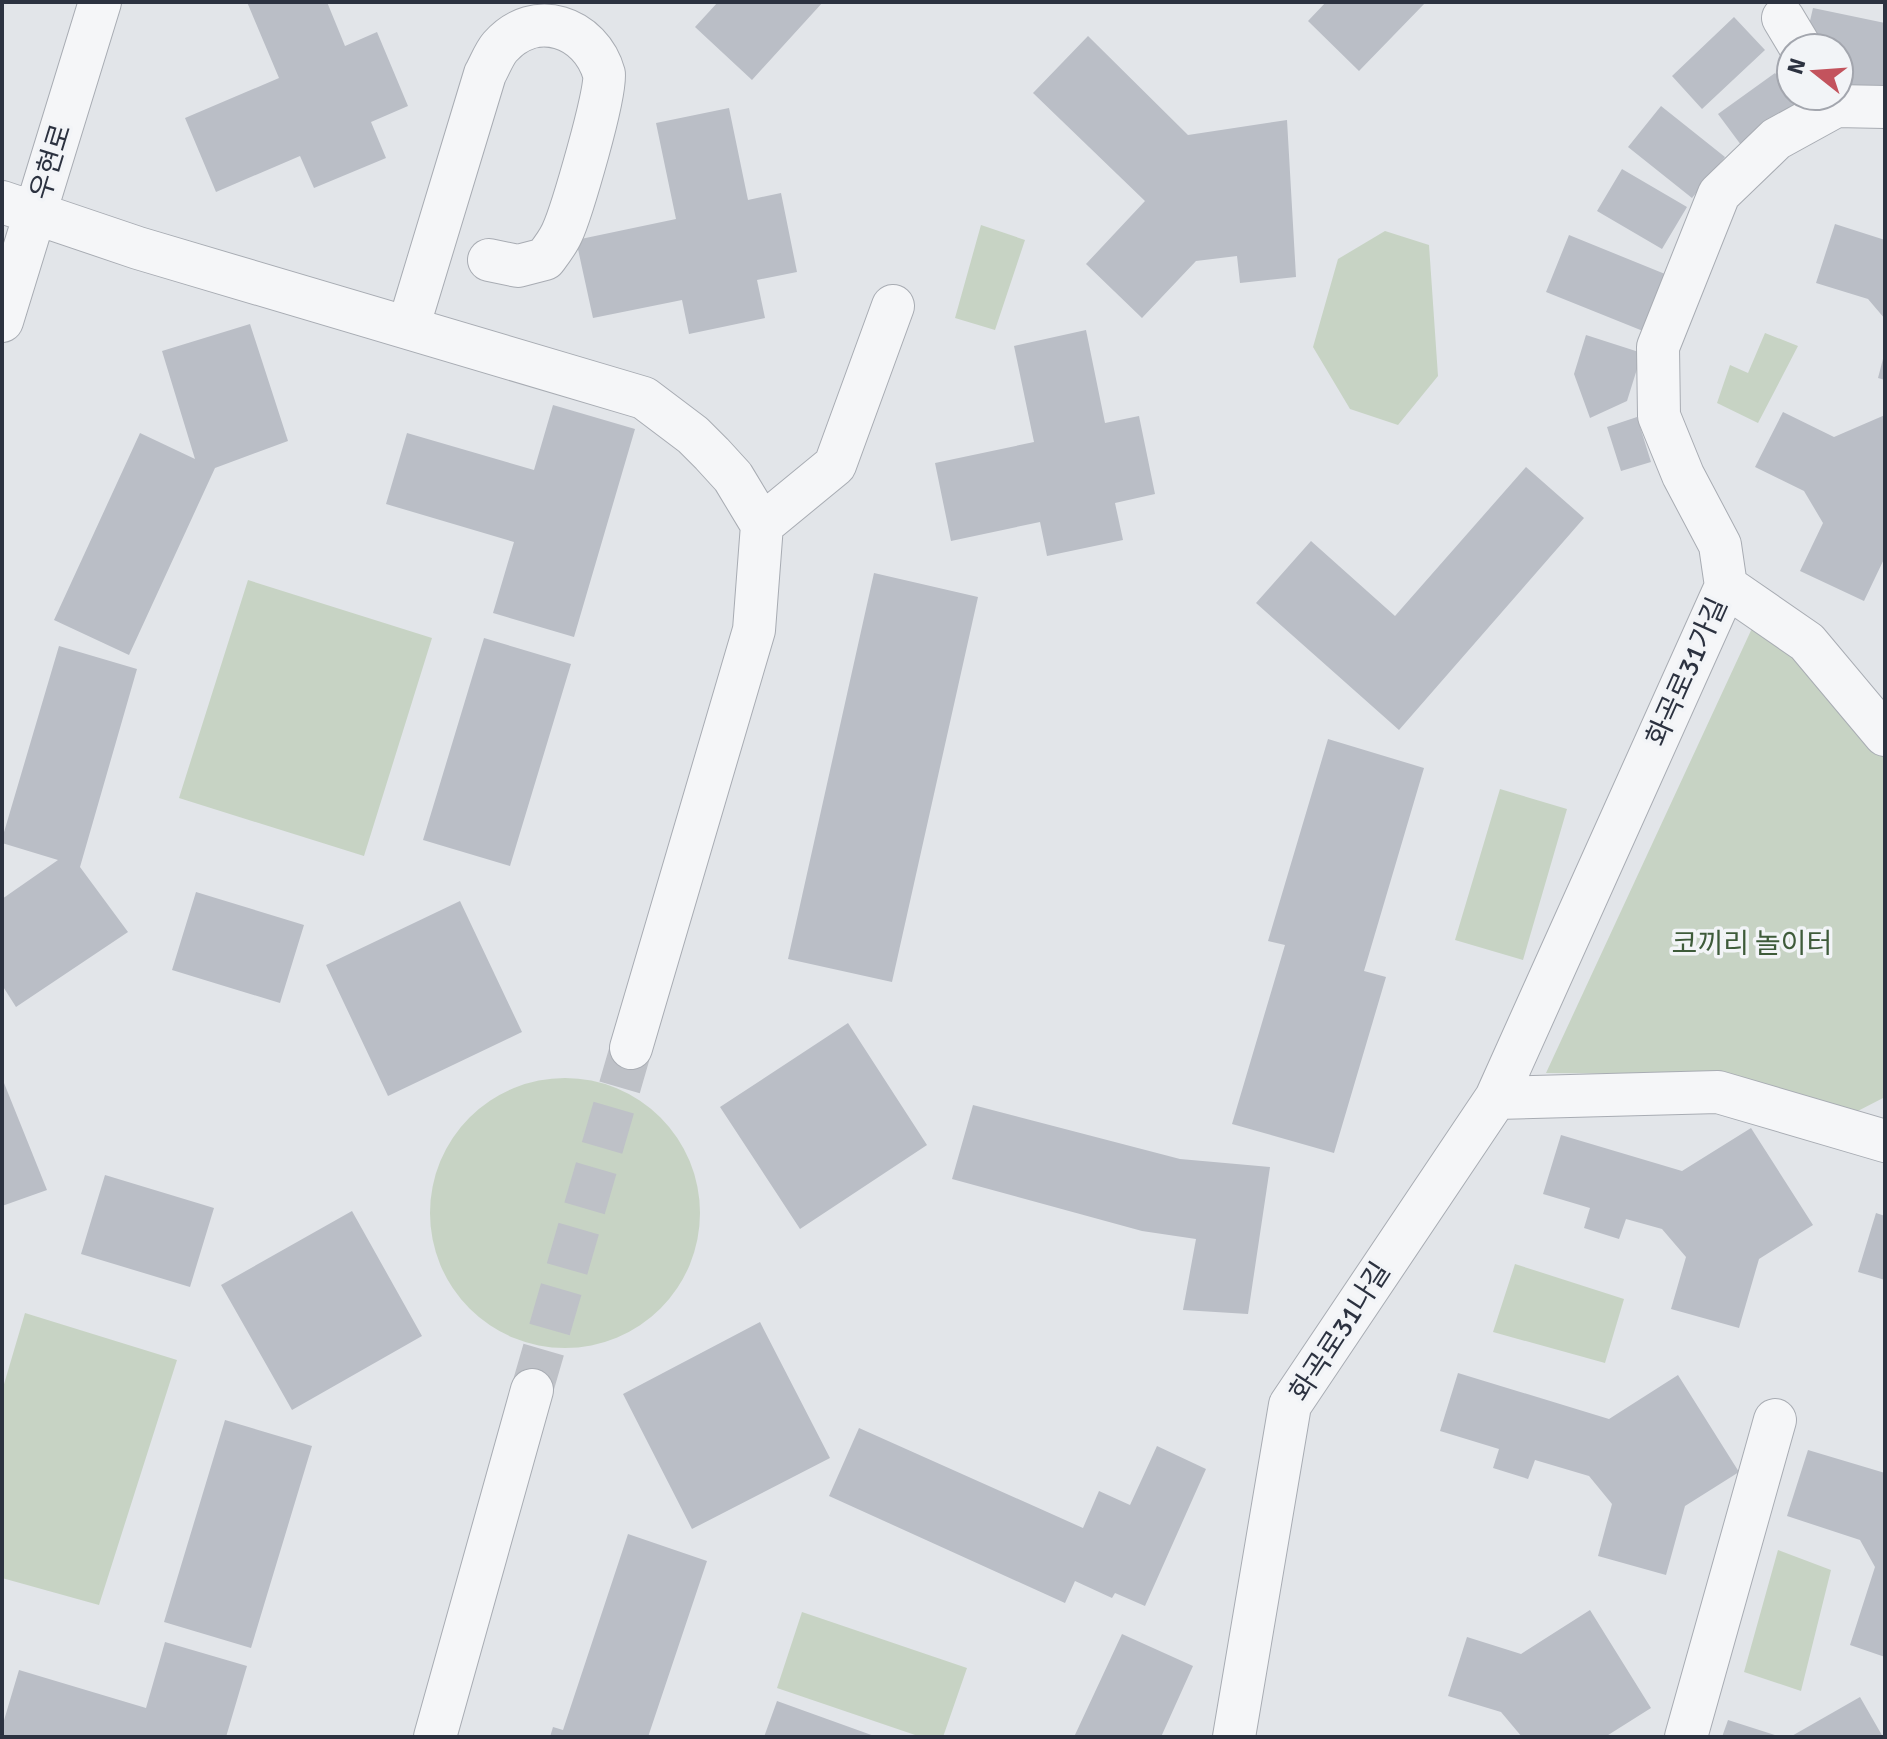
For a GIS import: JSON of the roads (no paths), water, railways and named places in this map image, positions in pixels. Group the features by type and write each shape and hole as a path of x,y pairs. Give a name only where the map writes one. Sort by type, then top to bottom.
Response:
{"street":[{"name":"우현로","path":"2,321 19,207 100,2"},
{"path":"408,328 485,74 500,46 526,28 553,25 576,33 594,52 605,77 599,110 562,234 545,259 518,266 489,260"},
{"name":"화곡로31가길","path":"1855,104 1885,107"},
{"name":"화곡로31가길","path":"1496,1098 1726,586 1720,545 1683,475 1659,416 1658,347 1719,194 1776,139 1816,112"},
{"path":"19,207 138,248 644,398 685,428 733,477 762,525 754,630 631,1048"},
{"path":"762,525 835,465 893,306"},
{"path":"1726,586 1807,642 1885,735"},
{"path":"1496,1098 1718,1092 1885,1141"},
{"name":"화곡로31나길","path":"1234,1737 1290,1405 1496,1098"},
{"path":"435,1737 532,1390"},
{"path":"1686,1737 1775,1420"}],"tunnel":[{"path":"532,1390 631,1048"}],"park label":[{"name":"코끼리 놀이터","path":"1752,944"}]}
